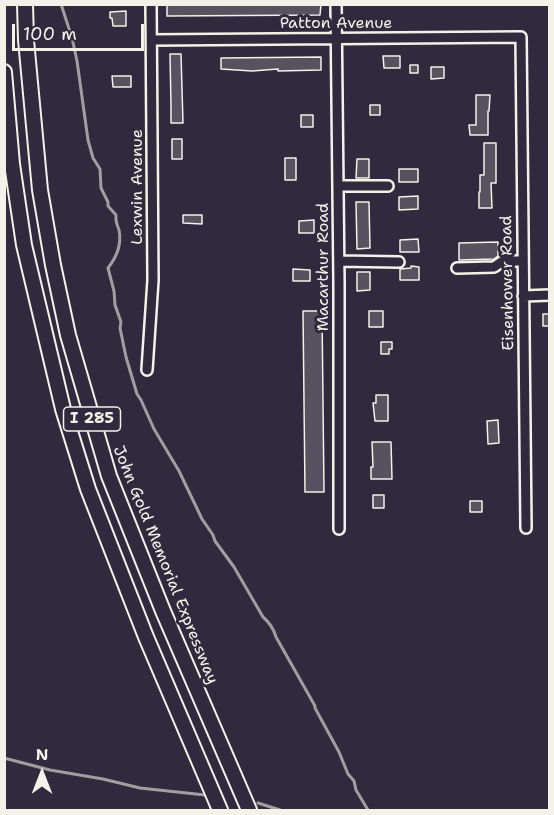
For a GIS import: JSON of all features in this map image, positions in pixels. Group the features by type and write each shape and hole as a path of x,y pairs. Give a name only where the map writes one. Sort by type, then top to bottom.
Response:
{"highway":[{"name":"John Gold Memorial Expressway","path":"26,4 26,40 39,190 68,335 109,476 163,611 249,810"},
{"name":"I 285","path":"4,72 12,165 24,245 63,409 88,489 146,637 220,810"}],"street":[{"name":"Lexwin Avenue","path":"147,370 153,280 151,4"},
{"name":"Macarthur Road","path":"336,4 339,529"},
{"name":"Patton Avenue","path":"152,40 521,37"},
{"name":"Eisenhower Road","path":"521,37 526,528"},
{"path":"338,186 388,186"},
{"path":"339,261 399,262"},
{"path":"457,268 494,267 503,261 523,261"},
{"path":"524,296 549,295"}],"building":[{"path":"167,4 321,4 320,15 167,16"},
{"path":"126,11 126,26 113,26 110,12"},
{"path":"170,54 181,54 183,123 171,123"},
{"path":"383,56 400,56 400,68 384,68"},
{"path":"321,57 321,70 221,69 221,58"},
{"path":"410,65 418,65 418,73 410,73"},
{"path":"431,67 444,67 444,78 431,79"},
{"path":"112,76 131,76 131,87 113,87"},
{"path":"476,95 490,95 488,135 470,135 469,125 476,125"},
{"path":"370,105 380,105 380,115 370,115"},
{"path":"301,115 313,115 313,127 301,127"},
{"path":"172,139 182,139 182,159 172,159"},
{"path":"484,143 496,143 496,183 491,183 492,208 479,208 480,175 484,175"},
{"path":"285,158 296,158 296,180 285,180"},
{"path":"357,159 369,159 369,178 356,178"},
{"path":"399,169 418,169 418,182 399,182"},
{"path":"418,196 418,209 399,210 399,197"},
{"path":"356,202 369,202 370,248 357,249"},
{"path":"183,215 202,215 202,224 183,223"},
{"path":"314,220 314,233 299,233 299,221"},
{"path":"418,239 419,252 400,252 400,240"},
{"path":"498,242 498,256 494,259 459,260 459,243"},
{"path":"411,266 419,267 419,280 400,280 400,269 411,268"},
{"path":"293,269 310,270 310,281 293,281"},
{"path":"357,272 370,272 370,290 357,291"},
{"path":"303,311 322,311 324,492 305,492"},
{"path":"369,311 383,311 383,327 369,327"},
{"path":"543,314 549,314 549,326 543,326"},
{"path":"381,342 392,342 389,354 381,354"},
{"path":"376,395 388,395 388,421 375,421 373,403 376,403"},
{"path":"498,420 499,443 488,444 487,421"},
{"path":"372,442 391,442 392,479 371,479"},
{"path":"373,495 384,495 384,508 373,508"},
{"path":"470,501 482,501 482,512 470,512"}],"waterway":[{"path":"61,4 77,61 88,140 93,158 100,169 101,188 108,206 116,215 119,230 118,251 108,268 115,305 121,322 120,328 126,357 137,394 202,519 234,567 263,617 273,629 368,810"},
{"path":"4,758 50,770 140,788 205,795"},
{"path":"258,803 280,810"}]}
